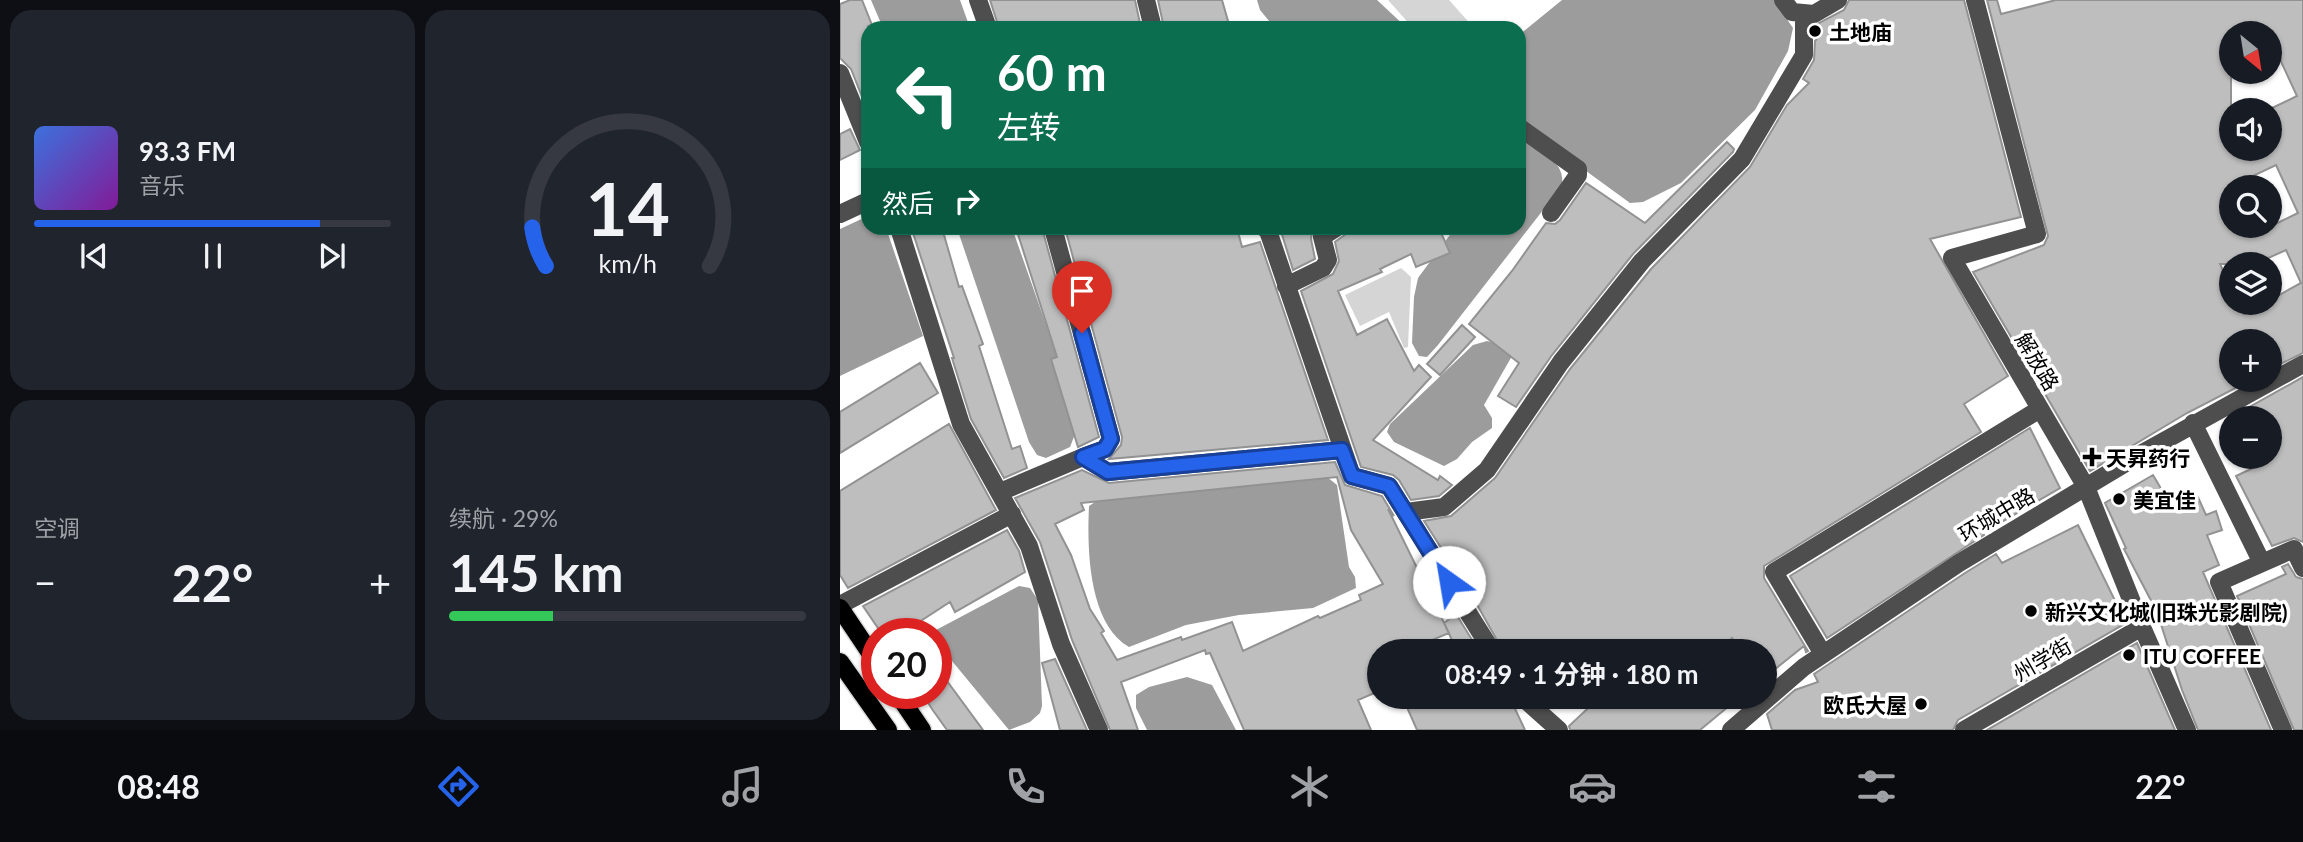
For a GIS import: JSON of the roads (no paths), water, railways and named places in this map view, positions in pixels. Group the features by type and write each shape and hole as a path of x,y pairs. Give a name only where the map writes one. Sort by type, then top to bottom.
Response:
{"main road":[{"path":"840,607 861,639"},
{"path":"840,662 888,730"},
{"path":"908,709 922,730"}],"street":[{"path":"978,0 986,21"},
{"path":"1146,0 1151,21"},
{"path":"1783,0 1792,12 1814,14 1838,0"},
{"name":"解放路","path":"1975,0 2037,234 1952,258 2086,487 2187,730"},
{"path":"1406,512 1444,507 1487,470 1561,362 1642,261 1742,159 1804,55 1804,13"},
{"path":"840,73 861,125"},
{"path":"1526,132 1578,169 1578,175 1551,213"},
{"path":"840,214 861,204"},
{"path":"901,235 961,424 1029,546 1061,644 1099,730"},
{"path":"1000,492 1105,449 1111,439 1055,235"},
{"path":"1268,235 1352,476 1389,486 1485,639"},
{"path":"1286,286 1327,264 1322,237 1325,235"},
{"name":"环城中路","path":"1731,730 1804,667 1959,563 2193,424 2303,364"},
{"path":"1823,654 1774,572 2040,409"},
{"path":"2193,424 2262,563"},
{"path":"1083,457 1108,472 1342,450"},
{"path":"840,607 1012,514"},
{"path":"2283,730 2218,582 2294,549 2303,568"},
{"name":"州学街","path":"1964,730 2142,627"},
{"path":"1536,709 1559,730"}],"place":[{"name":"土地庙","path":"1815,31"},
{"name":"天昇药行","path":"2092,457"},
{"name":"美宜佳","path":"2119,499"},
{"name":"新兴文化城(旧珠光影剧院)","path":"2031,611"},
{"name":"ITU COFFEE","path":"2129,655"},
{"name":"欧氏大屋","path":"1921,704"}]}
